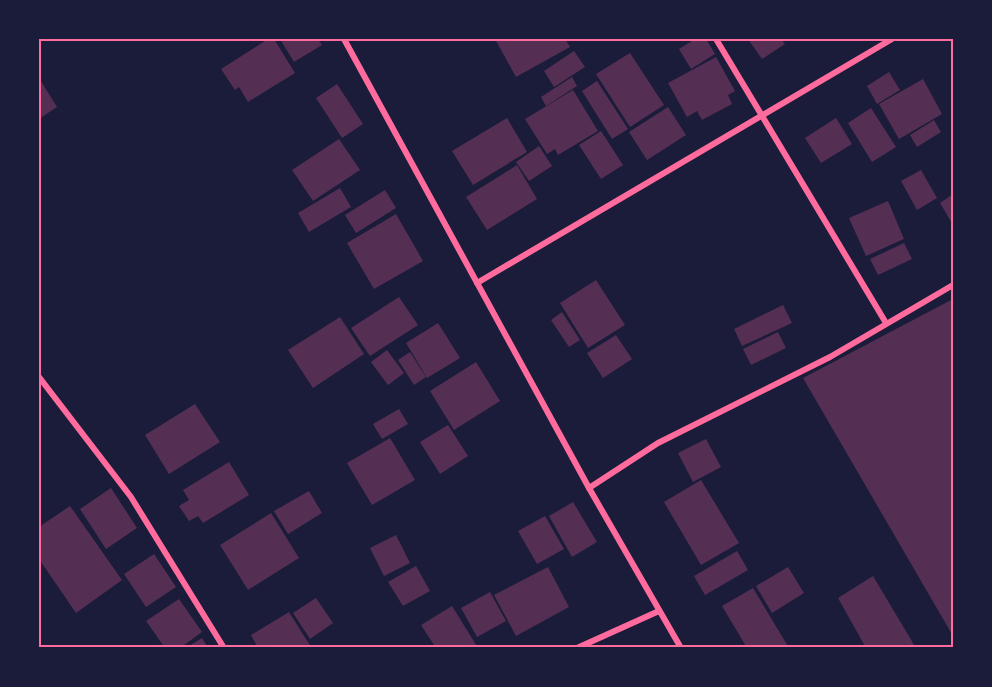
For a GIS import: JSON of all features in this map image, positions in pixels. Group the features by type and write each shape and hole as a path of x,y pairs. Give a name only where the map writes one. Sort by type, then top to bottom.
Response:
{"street":[{"path":"344,39 589,488 681,648"},
{"path":"716,39 886,323"},
{"path":"477,283 892,39"},
{"path":"589,488 658,443 830,357 953,285"},
{"path":"39,377 131,497 224,648"},
{"path":"577,648 659,611"}],"building":[{"path":"268,39 274,39 295,73 248,102 239,87 235,90 221,69"},
{"path":"280,39 318,39 322,45 294,62"},
{"path":"495,39 565,39 570,47 516,77"},
{"path":"695,39 706,39 715,54 691,69 679,49"},
{"path":"748,39 781,39 785,44 762,59"},
{"path":"574,51 585,67 554,87 544,71"},
{"path":"630,53 664,105 630,127 596,74"},
{"path":"716,57 735,91 728,95 732,104 702,120 697,111 687,117 668,83"},
{"path":"889,72 900,90 877,104 867,86"},
{"path":"572,77 577,86 546,106 541,97"},
{"path":"39,78 57,107 39,119"},
{"path":"923,79 942,114 899,139 879,104"},
{"path":"597,81 628,129 612,139 582,91"},
{"path":"337,84 363,124 342,138 316,98"},
{"path":"573,90 598,131 558,155 555,149 547,154 525,119"},
{"path":"668,107 686,135 647,160 629,132"},
{"path":"871,108 896,147 872,162 848,123"},
{"path":"507,118 527,152 473,185 452,151"},
{"path":"836,118 852,144 821,163 805,138"},
{"path":"934,120 941,132 917,147 910,135"},
{"path":"601,131 623,165 601,179 579,145"},
{"path":"339,139 360,170 313,201 292,170"},
{"path":"539,146 552,166 529,181 516,162"},
{"path":"517,165 537,199 487,230 466,197"},
{"path":"921,170 937,198 917,210 901,181"},
{"path":"340,188 351,207 309,232 298,213"},
{"path":"385,190 396,208 356,233 345,215"},
{"path":"953,194 953,225 940,203"},
{"path":"888,201 904,239 866,256 849,218"},
{"path":"396,214 423,261 374,289 347,243"},
{"path":"904,243 912,259 878,275 870,259"},
{"path":"596,280 625,325 588,348 560,303"},
{"path":"399,297 418,325 370,356 351,328"},
{"path":"953,299 953,636 803,378"},
{"path":"783,305 792,323 742,346 734,329"},
{"path":"562,312 580,340 569,347 551,320"},
{"path":"340,317 364,354 313,388 288,350"},
{"path":"438,323 460,358 427,378 406,343"},
{"path":"778,332 786,348 751,365 743,349"},
{"path":"616,335 632,359 603,378 587,353"},
{"path":"387,350 404,373 388,385 371,362"},
{"path":"410,352 426,377 414,385 398,360"},
{"path":"476,362 500,401 454,430 430,391"},
{"path":"195,404 220,442 169,474 145,435"},
{"path":"399,409 408,424 382,439 373,424"},
{"path":"448,425 468,456 440,474 420,442"},
{"path":"390,438 415,480 372,505 347,463"},
{"path":"706,439 721,467 693,482 678,453"},
{"path":"229,462 249,495 203,523 198,516 189,521 179,506 189,500 183,490"},
{"path":"701,480 739,543 701,565 664,502"},
{"path":"111,488 137,528 106,549 80,509"},
{"path":"309,491 322,513 288,534 274,511"},
{"path":"573,502 597,542 572,557 549,516"},
{"path":"70,506 122,580 76,613 39,559 39,527"},
{"path":"271,513 299,558 248,590 220,545"},
{"path":"545,516 564,549 537,564 518,531"},
{"path":"396,535 410,563 384,576 370,548"},
{"path":"737,551 748,570 705,595 694,576"},
{"path":"154,554 176,587 146,607 124,574"},
{"path":"416,566 430,591 403,606 388,582"},
{"path":"548,567 569,607 516,636 494,595"},
{"path":"788,567 804,593 772,613 756,586"},
{"path":"873,576 916,648 866,648 838,598"},
{"path":"753,588 789,648 747,648 722,606"},
{"path":"490,592 506,621 477,637 461,608"},
{"path":"316,598 333,623 310,639 293,613"},
{"path":"179,599 202,632 180,648 165,648 146,621"},
{"path":"452,606 478,648 436,648 421,625"},
{"path":"289,612 311,647 258,648 251,635"},
{"path":"202,638 208,648 186,648"}]}
